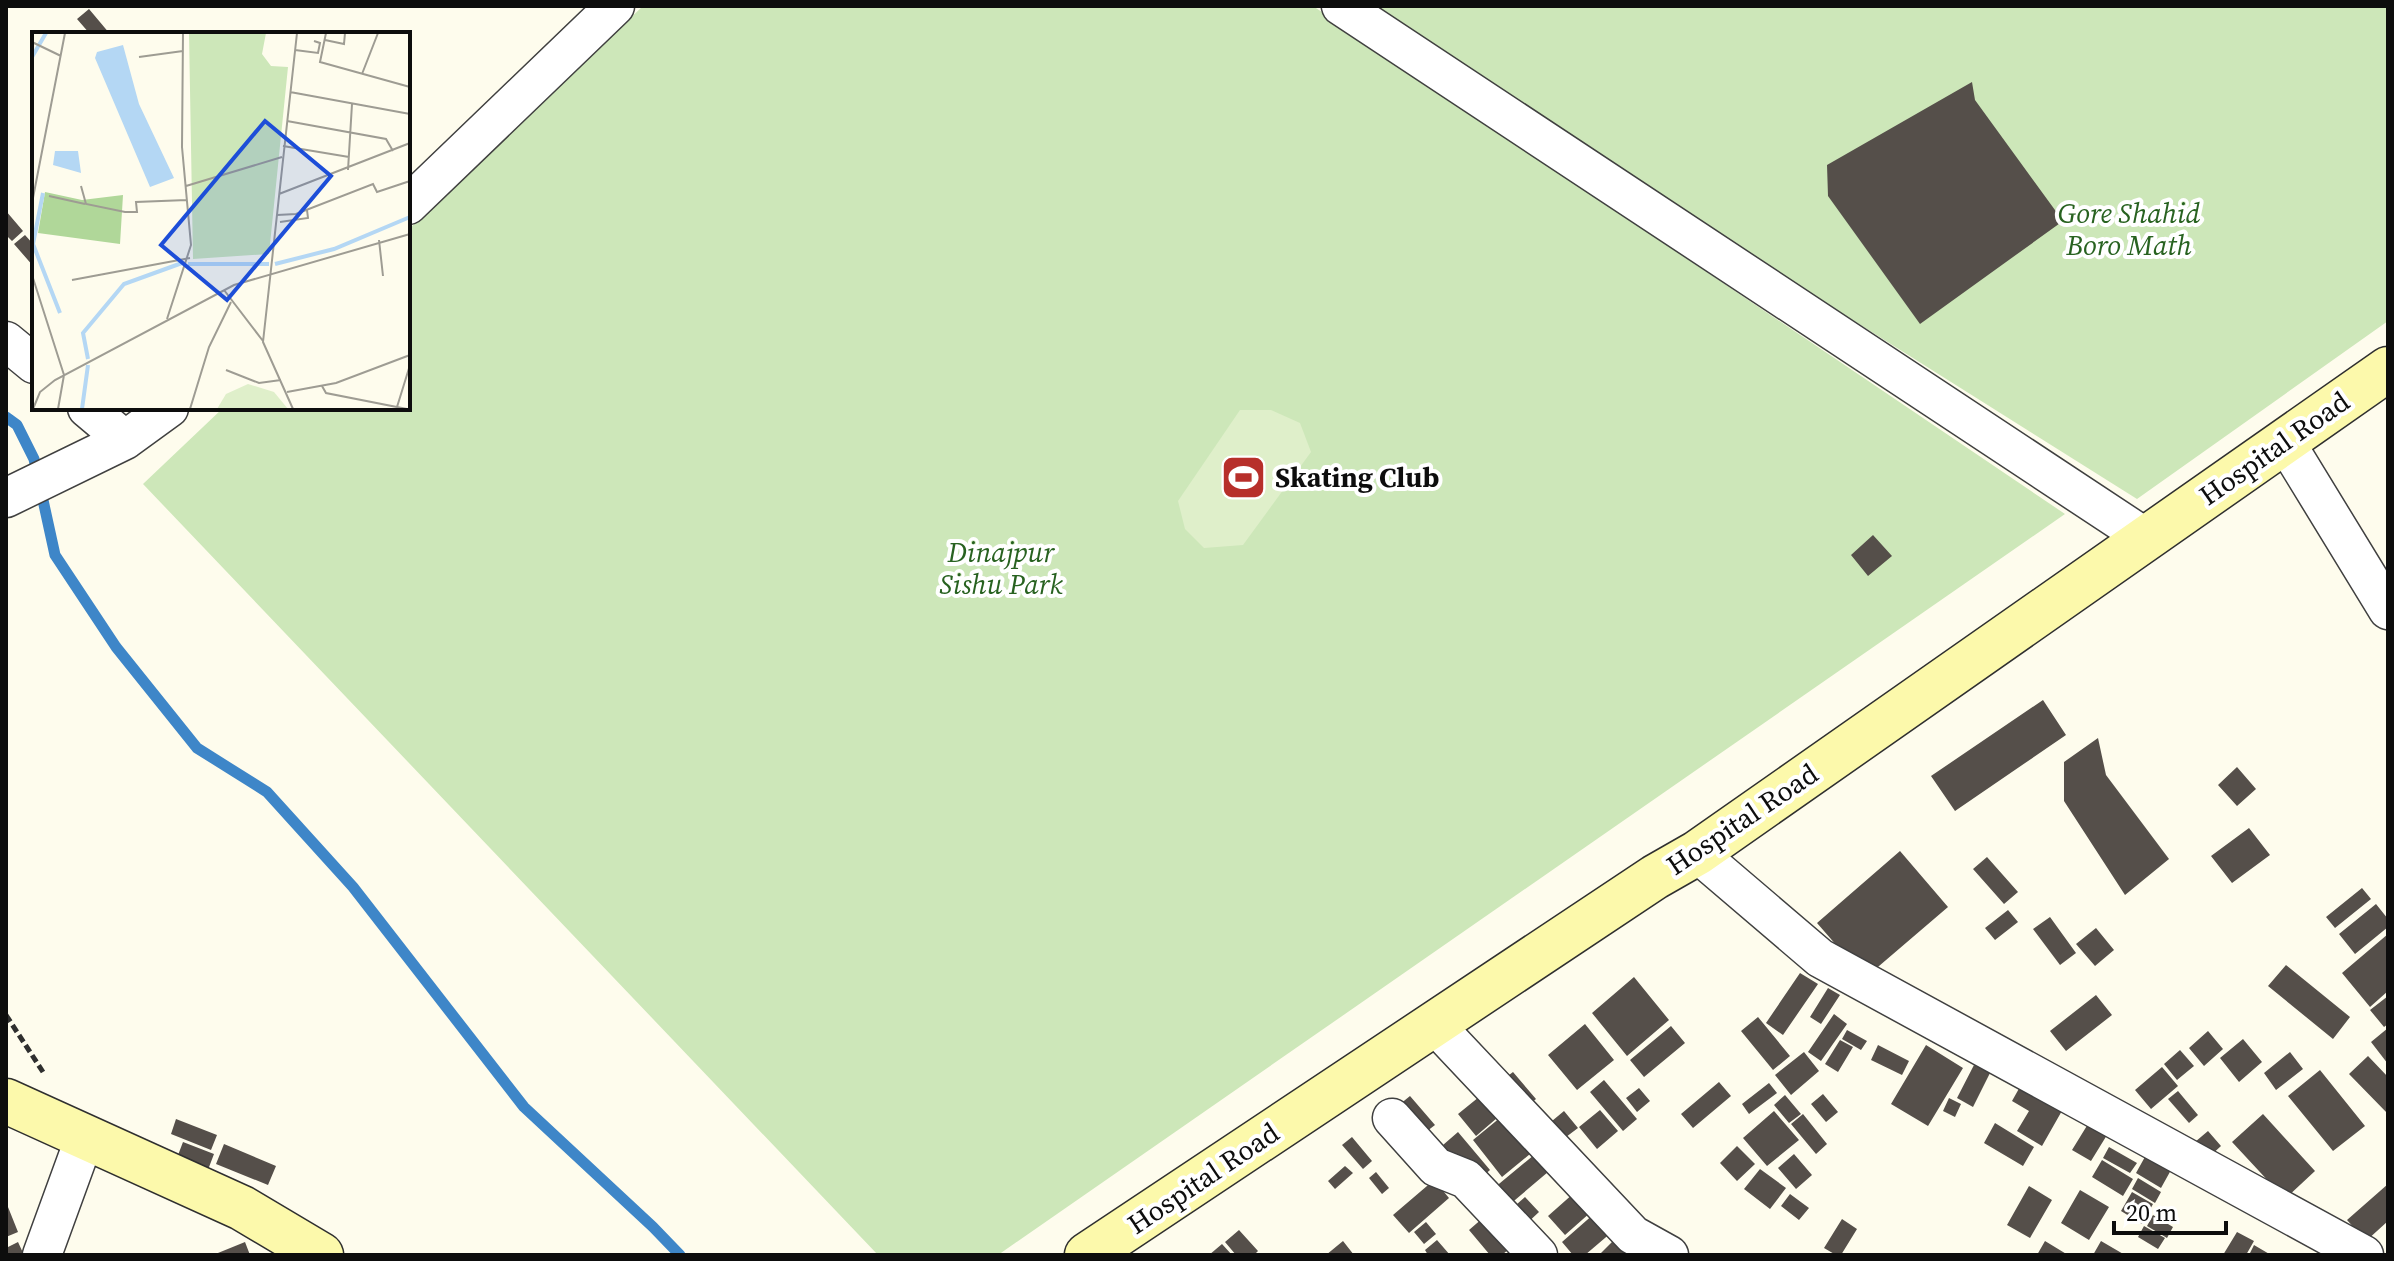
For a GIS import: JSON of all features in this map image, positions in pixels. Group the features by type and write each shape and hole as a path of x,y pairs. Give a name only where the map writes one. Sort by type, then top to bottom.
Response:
{"main road":[{"name":"Hospital Road","path":"1087,1255 1655,877 1697,853 2388,369"},
{"path":"6,1101 242,1208 321,1255"}],"street":[{"path":"410,203 615,6"},
{"path":"1341,6 2146,538"},
{"path":"6,341 32,362"},
{"path":"88,410 110,447"},
{"path":"6,498 110,447 166,410"},
{"path":"2284,440 2388,610"},
{"path":"1697,853 1820,958 2364,1255"},
{"path":"1434,1024 1633,1235 1669,1255"},
{"path":"1392,1118 1436,1167 1466,1179 1538,1255"},
{"path":"42,1255 85,1137"}],"green space":[{"name":"Dinajpur Sishu Park","path":"643,6 1313,6 2065,514 998,1255 878,1255 143,484 221,410 410,410 410,228"},
{"name":"Gore Shahid Boro Math","path":"1354,6 2388,6 2388,321 2137,499"},
{"name":"Skating Club","path":"1240,410 1271,410 1300,423 1311,452 1243,545 1204,548 1185,529 1178,501"}],"building":[{"path":"89,9 108,32 88,32 77,19"},
{"path":"1972,82 1975,100 2063,221 1920,324 1828,196 1827,165"},
{"path":"6,211 23,231 12,241 6,235"},
{"path":"25,235 32,243 32,265 14,244"},
{"path":"1873,535 1892,556 1868,576 1851,555"},
{"path":"2043,700 2066,735 1955,811 1931,776"},
{"path":"2098,738 2106,775 2169,859 2125,895 2064,801 2064,762"},
{"path":"2237,767 2256,789 2237,806 2218,785"},
{"path":"2249,828 2270,855 2232,883 2211,856"},
{"path":"1900,851 1948,907 1865,978 1817,923"},
{"path":"1987,857 2018,892 2004,904 1973,869"},
{"path":"2362,888 2371,899 2335,928 2326,917"},
{"path":"2376,904 2388,919 2388,927 2355,954 2339,934"},
{"path":"2008,910 2018,922 1995,940 1985,928"},
{"path":"2050,917 2076,953 2060,965 2033,929"},
{"path":"2096,928 2114,950 2095,966 2076,944"},
{"path":"2388,934 2388,991 2370,1007 2342,973"},
{"path":"2286,965 2350,1017 2333,1039 2268,986"},
{"path":"1800,973 1818,984 1783,1035 1766,1023"},
{"path":"1634,977 1669,1020 1627,1056 1592,1013"},
{"path":"1828,988 1840,995 1821,1024 1810,1017"},
{"path":"2096,995 2112,1015 2066,1051 2050,1031"},
{"path":"2388,996 2388,1024 2384,1027 2370,1010"},
{"path":"1834,1014 1847,1024 1821,1061 1808,1052"},
{"path":"1758,1017 1790,1056 1773,1070 1741,1031"},
{"path":"1585,1024 1614,1060 1577,1090 1548,1055"},
{"path":"1671,1026 1685,1043 1644,1077 1630,1060"},
{"path":"2388,1028 2388,1064 2371,1042"},
{"path":"1847,1030 1867,1041 1861,1050 1842,1039"},
{"path":"2208,1031 2223,1049 2204,1066 2189,1048"},
{"path":"2243,1039 2262,1062 2239,1082 2220,1058"},
{"path":"1840,1040 1853,1047 1838,1072 1825,1064"},
{"path":"1878,1045 1909,1061 1902,1075 1871,1060"},
{"path":"1926,1045 1963,1068 1928,1126 1891,1104"},
{"path":"2180,1050 2194,1066 2177,1080 2164,1064"},
{"path":"1804,1052 1819,1071 1791,1095 1775,1075"},
{"path":"2290,1052 2303,1069 2276,1090 2264,1073"},
{"path":"2368,1056 2388,1077 2388,1114 2349,1074"},
{"path":"1974,1065 1990,1073 1973,1107 1957,1098"},
{"path":"2162,1067 2178,1086 2151,1109 2135,1090"},
{"path":"2320,1070 2365,1126 2333,1151 2288,1096"},
{"path":"1513,1072 1536,1099 1523,1110 1500,1082"},
{"path":"1604,1080 1637,1119 1623,1131 1590,1092"},
{"path":"1719,1082 1731,1096 1693,1128 1681,1114"},
{"path":"1769,1083 1777,1093 1749,1114 1742,1104"},
{"path":"2021,1085 2063,1109 2042,1146 2017,1131 2029,1111 2012,1101"},
{"path":"1639,1088 1650,1101 1637,1112 1626,1098"},
{"path":"2178,1091 2198,1115 2189,1123 2168,1099"},
{"path":"1823,1094 1838,1112 1826,1122 1811,1104"},
{"path":"1785,1095 1801,1114 1789,1123 1774,1105"},
{"path":"1410,1096 1435,1125 1418,1138 1394,1109"},
{"path":"1479,1097 1497,1118 1476,1136 1458,1114"},
{"path":"1949,1098 1961,1104 1955,1117 1943,1111"},
{"path":"1600,1110 1618,1131 1597,1149 1579,1127"},
{"path":"1564,1111 1578,1128 1566,1137 1552,1121"},
{"path":"1774,1111 1799,1140 1767,1166 1743,1138"},
{"path":"1803,1114 1827,1144 1816,1154 1791,1124"},
{"path":"2263,1114 2315,1171 2285,1199 2232,1142"},
{"path":"1501,1117 1530,1154 1502,1177 1473,1140"},
{"path":"176,1119 217,1135 211,1150 171,1134"},
{"path":"1995,1123 2034,1147 2023,1166 1984,1143"},
{"path":"2088,1124 2107,1135 2091,1161 2072,1150"},
{"path":"2208,1131 2221,1146 2209,1157 2195,1142"},
{"path":"1458,1132 1490,1170 1475,1183 1443,1145"},
{"path":"1352,1137 1372,1161 1363,1169 1342,1145"},
{"path":"183,1142 214,1154 206,1175 175,1163"},
{"path":"224,1144 276,1166 268,1185 216,1164"},
{"path":"1737,1146 1755,1164 1737,1181 1720,1163"},
{"path":"2109,1147 2137,1163 2130,1173 2103,1158"},
{"path":"1794,1154 1812,1175 1796,1189 1778,1168"},
{"path":"1534,1155 1548,1172 1502,1211 1488,1193"},
{"path":"2146,1155 2171,1170 2161,1188 2136,1173"},
{"path":"2102,1160 2133,1179 2123,1196 2092,1177"},
{"path":"1345,1166 1353,1173 1335,1189 1328,1181"},
{"path":"1760,1169 1786,1188 1770,1209 1744,1189"},
{"path":"1376,1172 1389,1188 1382,1194 1369,1178"},
{"path":"2138,1178 2161,1192 2155,1203 2132,1189"},
{"path":"1434,1180 1449,1198 1409,1233 1393,1215"},
{"path":"2388,1184 2388,1221 2366,1241 2347,1220"},
{"path":"2029,1186 2052,1200 2030,1238 2007,1225"},
{"path":"2080,1190 2109,1207 2089,1240 2061,1223"},
{"path":"2132,1192 2153,1204 2142,1224 2121,1211"},
{"path":"1574,1193 1591,1212 1565,1235 1548,1216"},
{"path":"1790,1194 1809,1208 1799,1220 1781,1206"},
{"path":"1525,1197 1539,1212 1522,1228 1508,1212"},
{"path":"6,1202 18,1232 6,1237"},
{"path":"1491,1211 1517,1242 1502,1255 1490,1255 1469,1230"},
{"path":"1595,1213 1612,1232 1585,1255 1573,1255 1562,1242"},
{"path":"2153,1215 2173,1227 2167,1238 2147,1226"},
{"path":"1842,1219 1857,1229 1841,1255 1836,1255 1824,1248"},
{"path":"1426,1222 1436,1234 1424,1244 1414,1232"},
{"path":"2144,1226 2165,1238 2158,1249 2138,1237"},
{"path":"1239,1230 1258,1251 1254,1255 1236,1255 1225,1242"},
{"path":"2237,1232 2254,1241 2246,1255 2223,1255"},
{"path":"1619,1235 1638,1255 1599,1255"},
{"path":"1437,1240 1450,1255 1428,1255 1425,1250"},
{"path":"1343,1241 1354,1255 1326,1255"},
{"path":"2045,1241 2068,1255 2037,1255"},
{"path":"2101,1241 2125,1255 2093,1255"},
{"path":"18,1242 24,1255 6,1255 6,1248"},
{"path":"245,1242 250,1255 213,1255"},
{"path":"1222,1244 1232,1255 1209,1255"},
{"path":"2254,1245 2271,1255 2249,1255"}],"waterway":[{"path":"6,417 17,425 34,459 55,555 116,647 197,748 267,792 353,887 524,1107 680,1255"}],"place":[{"name":"Skating Club","path":"1244,477"}]}
